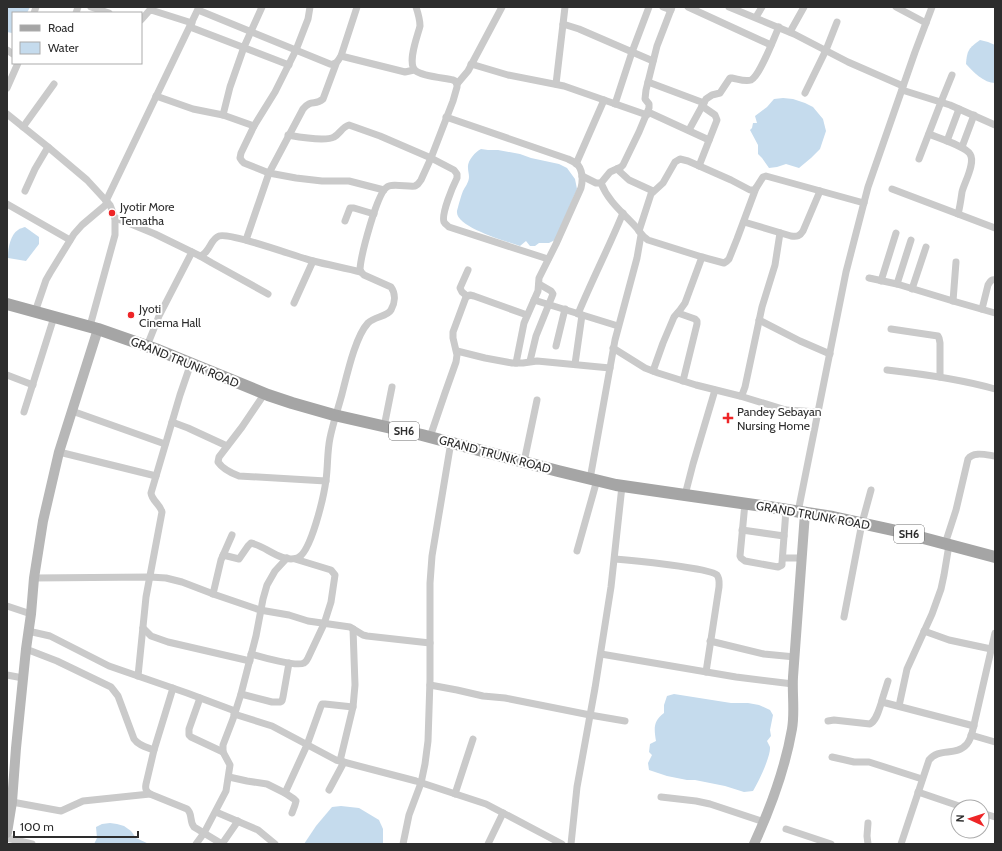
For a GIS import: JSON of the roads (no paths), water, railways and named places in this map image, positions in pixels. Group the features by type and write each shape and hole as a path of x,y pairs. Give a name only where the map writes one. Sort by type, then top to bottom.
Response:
{"main road":[{"name":"GRAND TRUNK ROAD","path":"7,304 94,328 147,346 265,393 336,416 451,442 622,486 745,503 862,523 995,557"}],"street":[{"path":"91,7 106,12"},
{"path":"223,116 230,87 244,47 262,7"},
{"path":"310,7 308,19 296,50 275,92 254,126 240,158 242,161 269,173 322,182 356,183 384,190"},
{"path":"246,240 269,173 288,135 306,105 311,102 320,102 323,99 336,64 341,56 357,7"},
{"path":"414,70 412,62 413,54 420,26 416,7"},
{"path":"361,272 360,262 374,214 384,190 386,187 390,186 415,186 418,184 431,158 457,84 464,76 502,7"},
{"path":"556,84 565,7"},
{"path":"615,104 649,7"},
{"path":"601,183 610,172 623,165 650,106 646,101 645,96 648,82 657,46 672,8 663,7"},
{"path":"688,7 771,45"},
{"path":"729,7 790,32 902,88 959,109 995,125"},
{"path":"756,17 762,7"},
{"path":"790,32 804,7"},
{"path":"896,7 926,23"},
{"path":"754,844 777,788 786,759 792,727 793,684 805,513 818,412 846,272 868,187 932,7"},
{"path":"35,312 48,277 70,240 78,228 107,202 199,8 330,64 336,64"},
{"path":"142,19 149,11 152,10 289,65"},
{"path":"805,93 826,50 837,22"},
{"path":"563,24 579,29 653,61"},
{"path":"689,130 709,96 720,93 730,78 748,80 755,78 779,27"},
{"path":"341,56 405,72 414,70 424,75 453,80 456,81 457,84"},
{"path":"7,88 18,64"},
{"path":"471,64 508,75 556,84 647,113 710,140"},
{"path":"919,159 952,75"},
{"path":"648,82 703,105 717,118 717,122 699,166"},
{"path":"23,127 54,84"},
{"path":"156,96 193,109 223,116 254,126"},
{"path":"576,164 604,100"},
{"path":"947,141 959,109"},
{"path":"7,114 87,180 107,202 115,218 115,235 94,328 72,411 59,452 43,521 34,578 16,748 12,802 7,833"},
{"path":"962,147 974,116"},
{"path":"446,117 568,159 580,168 582,176 581,188 539,278 538,291 522,330 516,363"},
{"path":"288,135 326,139 336,136 344,127 349,125 380,136 431,158 454,170 457,174 457,178 445,208 444,221 449,227 548,260"},
{"path":"928,134 962,147 970,154 972,158 972,164 962,192 958,214"},
{"path":"25,191 35,169 48,147"},
{"path":"577,551 594,480 613,348 637,258 640,233 649,198 653,191 663,183 678,160 682,159 731,180 752,191 756,188"},
{"path":"617,169 629,180 653,191"},
{"path":"582,176 596,183 601,183"},
{"path":"601,183 607,196 648,240 724,263 729,259 756,188 763,176 864,203"},
{"path":"892,189 995,228"},
{"path":"744,222 795,237 801,235 820,191"},
{"path":"7,204 70,240"},
{"path":"345,221 350,208 374,214"},
{"path":"575,364 580,314 592,281 623,214"},
{"path":"115,218 155,234 192,252 268,294"},
{"path":"740,396 742,395 745,387 759,320 775,265 780,233"},
{"path":"881,281 896,233"},
{"path":"200,256 206,252 216,238 220,236 246,240 313,261 361,272 391,287 393,290 394,300 392,308 386,315 375,318 364,328 352,357 329,445 326,481 323,496 318,516 303,554 299,557 283,558 253,543 248,546 239,559 223,555"},
{"path":"897,284 911,240"},
{"path":"912,289 926,247"},
{"path":"147,346 159,316 192,252"},
{"path":"653,371 674,317 686,303 702,257"},
{"path":"294,303 313,261"},
{"path":"953,301 956,262"},
{"path":"468,270 460,288 467,296 474,296 527,315"},
{"path":"869,278 897,284 995,313"},
{"path":"982,309 988,285 990,282 995,280"},
{"path":"530,361 536,336 553,296 553,292 539,284"},
{"path":"430,437 456,362 457,351 453,338 453,332 464,299 467,296"},
{"path":"534,300 618,326"},
{"path":"556,346 565,310"},
{"path":"678,313 697,321 683,381"},
{"path":"24,412 54,317"},
{"path":"759,320 800,341 830,354"},
{"path":"891,329 938,336 940,343 940,377"},
{"path":"613,348 645,368 683,381 786,410 818,412"},
{"path":"457,351 485,358 516,363 537,361 610,368"},
{"path":"138,676 145,605 162,512 160,507 153,500 152,489 191,363"},
{"path":"887,370 940,377 995,389"},
{"path":"7,375 33,385"},
{"path":"384,426 392,387"},
{"path":"685,495 715,390"},
{"path":"265,393 219,457 219,465 235,475 246,477 326,481"},
{"path":"524,462 537,400"},
{"path":"72,411 165,444"},
{"path":"172,422 227,446"},
{"path":"403,844 410,815 421,783 428,741 430,685 430,583 451,442"},
{"path":"59,452 156,476"},
{"path":"899,706 907,669 932,614 941,589 947,544 969,456 977,454 995,456"},
{"path":"571,844 578,787 611,587 622,486"},
{"path":"844,617 862,523 870,490"},
{"path":"745,503 740,556 742,560 778,567 782,565 784,536 805,513"},
{"path":"742,530 784,536"},
{"path":"213,594 218,569 232,535"},
{"path":"196,844 204,834 226,791 230,765 223,752 222,745 241,694 256,636 260,610 265,592 276,571 291,558"},
{"path":"143,628 151,636 168,642 250,658 300,664 305,663 324,624 331,602 335,574 331,570 291,558"},
{"path":"783,558 802,558"},
{"path":"614,559 651,562 695,569 712,572 717,576 719,580 719,587 706,672"},
{"path":"34,578 166,578 182,582 260,610 289,615 308,621 338,625 354,629 366,636 430,644"},
{"path":"7,606 31,614"},
{"path":"329,790 342,761 353,707 356,675 354,629"},
{"path":"28,631 50,636 109,666 173,688 272,726 307,745 342,761 421,783 486,804 562,844"},
{"path":"924,631 949,640 991,649"},
{"path":"901,844 929,760 936,753 956,751 967,744 974,726 995,633"},
{"path":"710,641 764,654 795,657"},
{"path":"26,649 111,687 118,696 136,743 154,750"},
{"path":"600,654 736,677 793,684"},
{"path":"241,694 272,702 282,701 289,663"},
{"path":"7,675 23,678"},
{"path":"828,721 834,720 870,724 873,723 888,682"},
{"path":"430,685 625,721"},
{"path":"173,688 154,750 146,784 146,791 187,809 190,812 192,825 222,844 238,821"},
{"path":"200,698 189,729 189,735 223,752"},
{"path":"882,701 974,726"},
{"path":"285,793 307,745 322,704 353,707"},
{"path":"971,735 995,742"},
{"path":"455,794 473,739"},
{"path":"832,757 854,762 869,762 922,779"},
{"path":"229,777 267,784 285,793 296,802 292,812"},
{"path":"918,792 950,803"},
{"path":"12,802 61,811 83,802 150,794"},
{"path":"662,797 703,803 764,822"},
{"path":"216,812 258,830 275,844"},
{"path":"488,844 503,813"},
{"path":"868,823 868,844"},
{"path":"786,829 831,844"},
{"path":"7,838 32,844"}],"water":[{"path":"7,7 30,7 28,12 12,12 12,33 7,32"},
{"path":"980,40 995,45 995,83 991,83 975,74 966,64 969,50"},
{"path":"774,99 793,99 813,107 823,119 826,131 820,149 799,168 786,164 769,168 758,154 758,145 750,130 753,123 757,123 755,116 767,107"},
{"path":"481,149 520,154 559,164 567,168 575,179 577,189 555,240 549,243 539,243 535,246 530,246 526,241 520,246 473,228 459,218 457,212 462,192 469,179 468,165 474,154"},
{"path":"25,227 39,237 39,244 26,261 8,258 9,247 13,235 19,229"},
{"path":"674,694 731,703 748,703 759,705 770,710 773,715 770,730 771,736 767,741 770,751 764,769 753,791 744,792 725,786 667,776 649,770 648,763 652,755 649,752 650,744 656,741 656,722 664,713 664,705 667,696"},
{"path":"341,806 359,808 379,820 383,829 383,844 304,844 316,826 332,807"},
{"path":"110,823 124,826 131,831 136,838 149,844 94,844 97,838 96,827 102,824"}],"place":[{"name":"Jyotir More Tematha","path":"112,213"},
{"name":"Jyoti Cinema Hall","path":"131,315"},
{"name":"Pandey Sebayan Nursing Home","path":"728,418"}]}
